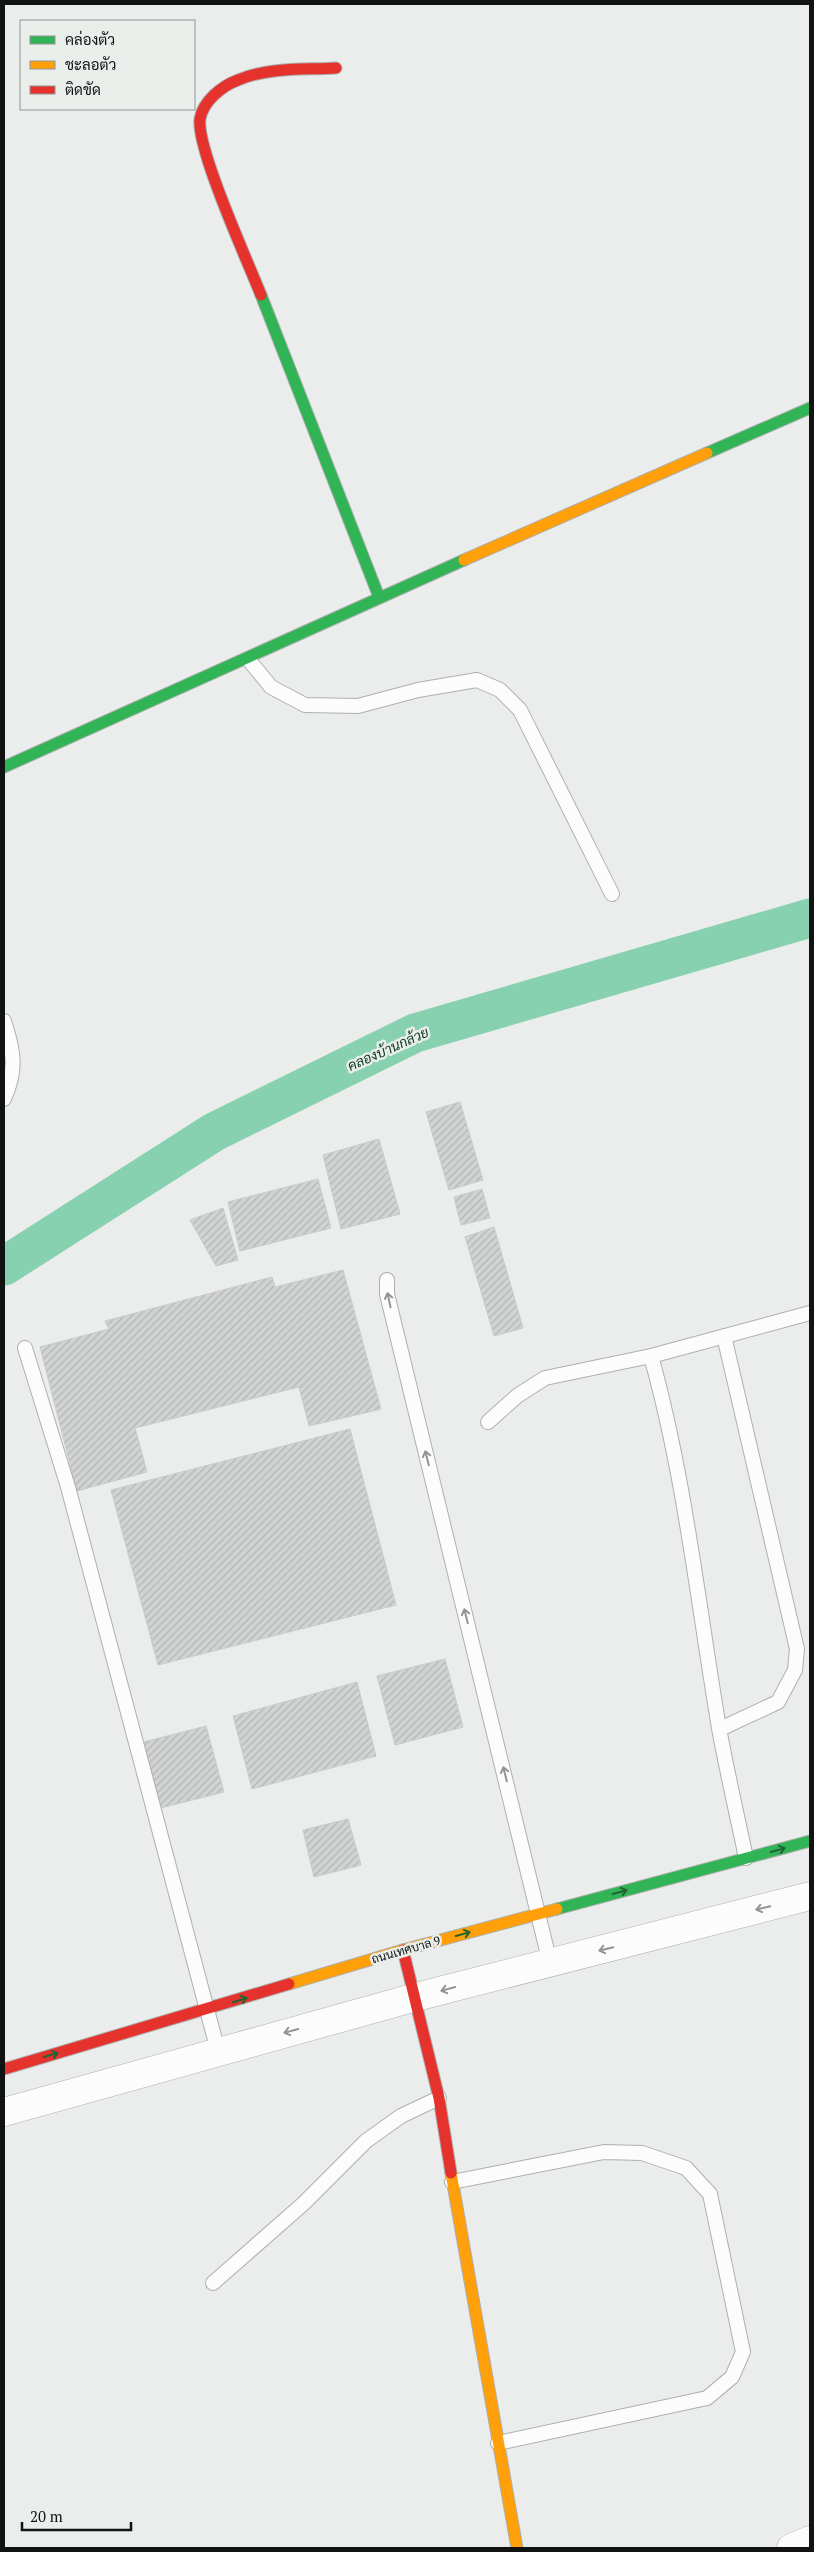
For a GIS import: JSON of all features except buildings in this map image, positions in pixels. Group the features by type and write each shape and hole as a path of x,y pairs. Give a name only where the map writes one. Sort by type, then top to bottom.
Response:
{"street":[{"path":"336,68 266,72 237,80 206,102 200,120 204,150 379,597"},
{"path":"4,767 248,659 379,597 810,408"},
{"name":"ถนนเทศบาล 9","path":"4,2069 404,1950 810,1841"},
{"path":"4,2112 218,2051 810,1896"},
{"path":"404,1950 439,2098 452,2182 517,2548"},
{"path":"791,2548 810,2540"}],"lane":[{"path":"248,659 271,687 305,705 358,706 427,688 477,680 500,690 520,710 612,894"},
{"path":"4,1021 12,1044 13,1079 4,1099"},
{"path":"387,1280 389,1304 550,1963"},
{"path":"488,1422 517,1396 545,1378 651,1356 810,1313"},
{"path":"720,1730 778,1702 795,1670 797,1649 724,1336"},
{"path":"25,1348 68,1487 218,2051"},
{"path":"651,1356 666,1411 684,1498 720,1730 746,1858"},
{"path":"213,2283 302,2204 366,2141 401,2116 439,2098"},
{"path":"452,2182 604,2152 642,2153 686,2168 710,2194 743,2352 732,2377 707,2398 498,2443"}],"waterway":[{"name":"คลองบ้านกล้วย","path":"4,1266 214,1132 415,1033 810,918"}],"traffic: fast":[{"path":"261,295 379,597"},
{"path":"707,453 810,408"},
{"path":"4,767 464,560"},
{"path":"557,1909 810,1841"}],"traffic: slow":[{"path":"464,560 707,453"},
{"path":"289,1984 403,1950 557,1909"},
{"path":"451,2173 517,2548"}],"traffic: jam":[{"path":"261,295 214,179 201,134 200,119 202,112 209,100 220,90 250,76 274,71 336,68"},
{"path":"403,1950 439,2098 451,2173"},
{"path":"4,2069 289,1984"}]}
